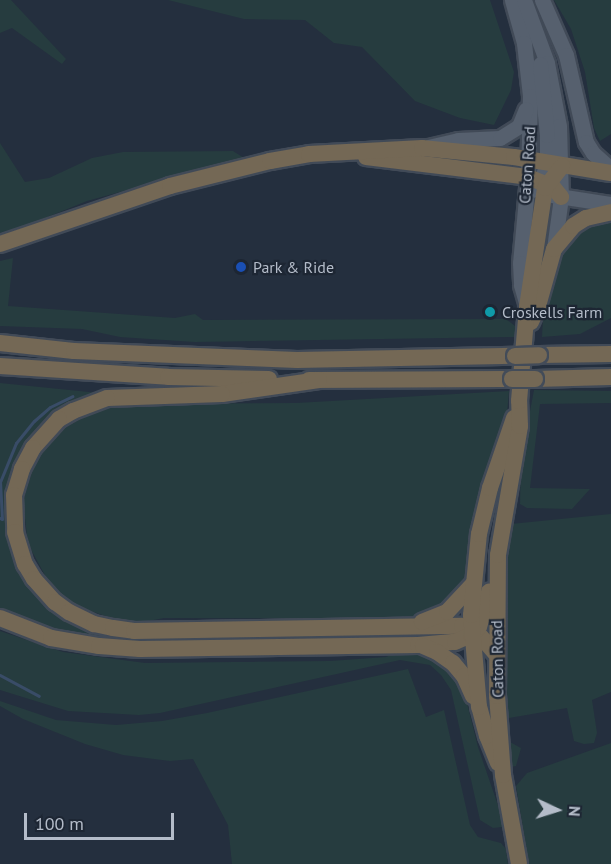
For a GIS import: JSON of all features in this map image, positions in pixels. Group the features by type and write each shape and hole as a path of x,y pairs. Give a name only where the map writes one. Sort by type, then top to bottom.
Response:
{"highway":[{"path":"0,244 145,194 194,180 270,161 332,152 422,148 529,159 611,173"},
{"path":"332,152 537,186 561,196"},
{"path":"537,186 554,165"},
{"name":"Caton Road","path":"503,775 495,653 498,555 518,444 519,401 527,331 537,186"},
{"name":"Caton Road","path":"527,331 538,306 554,249 573,226 608,209"},
{"path":"0,343 74,351 297,360 611,354"},
{"path":"0,366 168,377 319,380 611,377"},
{"path":"319,380 222,394 106,398 73,411 44,432 22,469 14,495 13,513 19,549 34,579 55,602 94,624 134,632 410,626 472,631 495,653"},
{"name":"Caton Road","path":"503,775 487,736 479,707 472,631 473,584 485,508 519,401"},
{"path":"0,618 51,638 99,646 140,649 418,645 455,642 482,621 498,555"},
{"path":"410,626 447,612 473,584"},
{"path":"418,645 437,652 458,668 479,707"},
{"path":"503,775 519,864"}],"main road":[{"name":"Caton Road","path":"512,0 524,43 530,96 529,159 537,186"},
{"name":"Caton Road","path":"524,0 554,88 554,165 561,196 554,249"},
{"path":"542,0 566,55 586,142 593,153 611,169"},
{"path":"422,148 458,140 500,138 519,126 530,96"},
{"path":"561,196 608,209"}],"green space":[{"path":"0,0 11,0 66,59 62,64 12,28 0,33"},
{"path":"168,0 490,0 514,72 511,90 494,125 460,118 415,101 362,47 334,43 305,20 244,19"},
{"path":"554,0 611,0 611,134 600,141 594,128 585,72 571,29"},
{"path":"0,143 25,182 49,178 92,158 123,152 233,151 244,158 87,201 28,225 0,233"},
{"path":"611,221 611,318 580,334 542,337 543,317 566,245 585,225"},
{"path":"13,258 8,306 175,318 195,314 203,320 506,319 515,326 515,337 195,342 120,337 82,329 0,326 0,261"},
{"path":"0,383 99,393 75,403 9,490 30,584 117,635 146,639 146,643 68,634 20,619 0,609"},
{"path":"534,390 611,391 611,403 540,404 530,488 590,489 572,509 527,508 520,504 521,459"},
{"path":"509,391 507,414 490,464 467,574 450,601 416,619 164,618 138,623 120,621 70,604 53,590 28,544 23,501 35,462 58,432 94,411 122,404 296,403"},
{"path":"611,514 611,692 592,700 597,733 594,743 584,744 574,741 567,708 509,718 508,741 521,748 516,766 510,767 501,686 503,578 511,524"},
{"path":"0,631 63,652 145,663 330,661 386,657 400,651 429,653 454,674 463,687 478,747 503,820 502,827 493,828 480,820 451,690 441,675 430,665 400,660 160,713 139,715 68,711 0,690"},
{"path":"408,669 426,717 444,710 470,825 478,837 501,843 506,849 508,864 232,864 228,825 193,759 170,761 123,755 85,744 23,719 0,706 0,701 56,720 116,725 162,721"},
{"path":"611,743 611,864 529,864 516,786 527,773"}],"waterway":[{"path":"0,518 2,519 0,482 16,443 34,421 50,407 73,396"},
{"path":"0,675 39,696"}],"place":[{"name":"Park & Ride","path":"241,267"},
{"name":"Croskells Farm","path":"490,312"}]}
